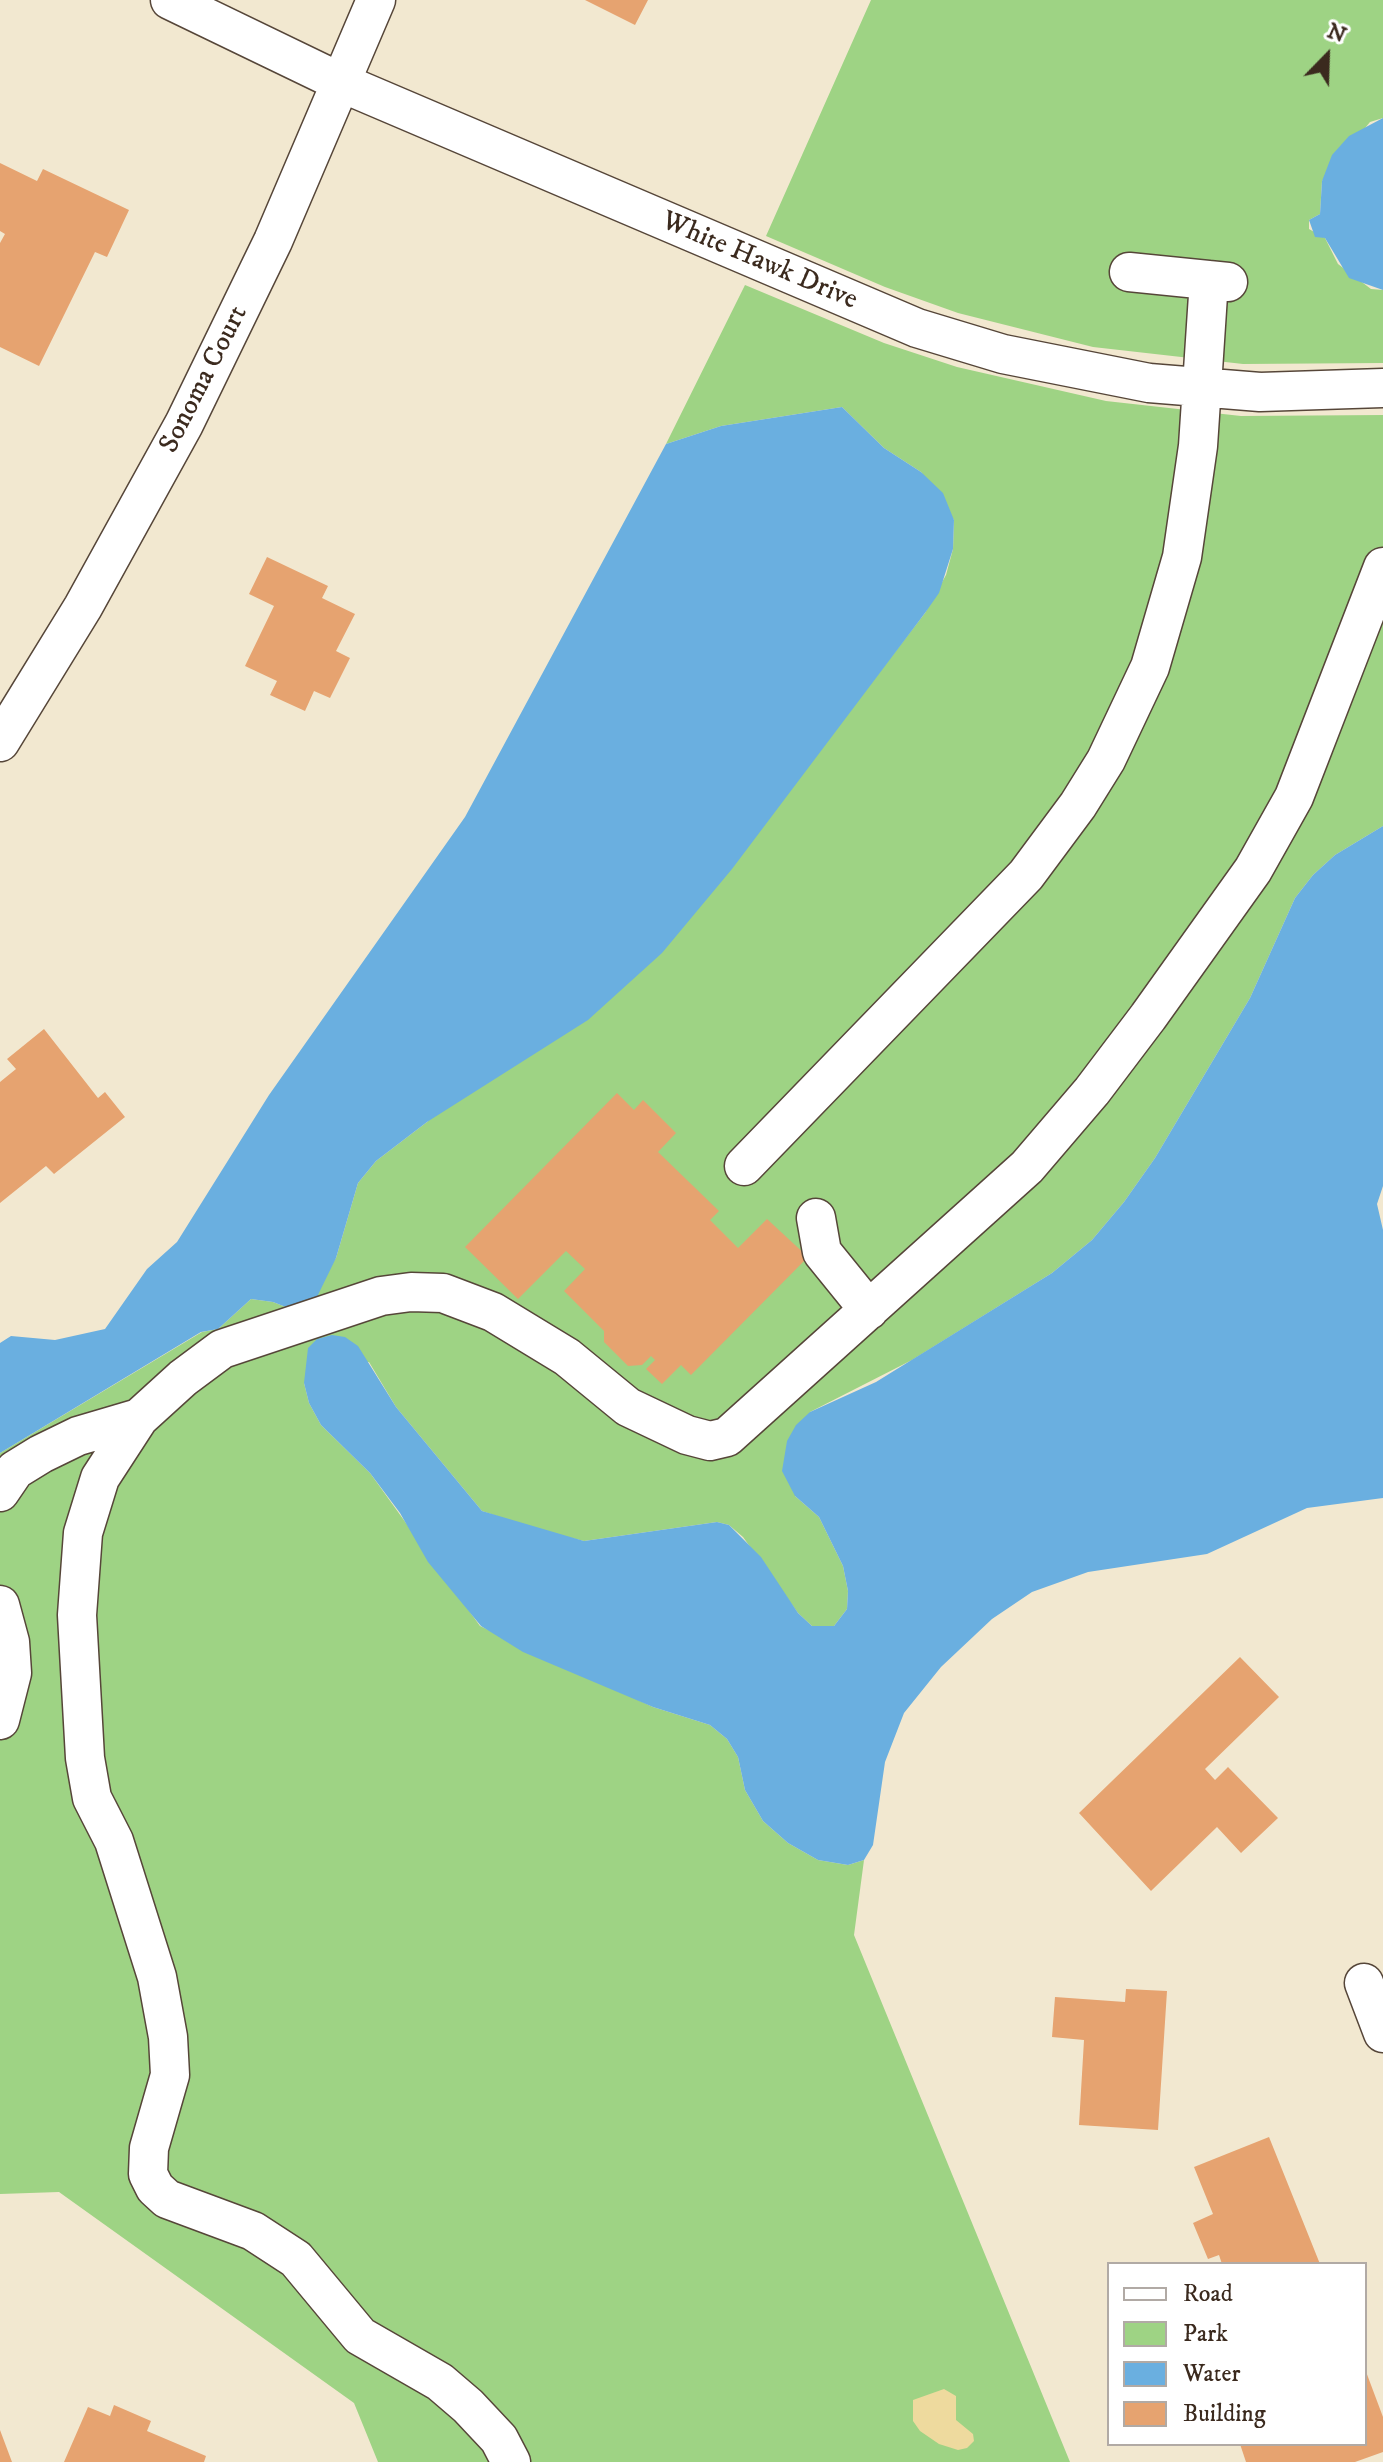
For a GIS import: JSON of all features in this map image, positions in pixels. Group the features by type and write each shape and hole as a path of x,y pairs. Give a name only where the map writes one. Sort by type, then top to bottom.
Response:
{"street":[{"name":"White Hawk Drive","path":"170,0 342,83 917,328 1003,354 1092,374 1202,389 1305,392 1383,388"},
{"name":"Sonoma Court","path":"0,742 83,607 184,424 273,241 376,0"},
{"path":"744,1166 1026,875 1106,760 1150,667 1182,557 1218,281 1129,272"},
{"path":"511,2462 499,2439 440,2382 360,2336 296,2259 253,2231 167,2199 155,2188 148,2174 149,2148 170,2075 168,2037 157,1977 114,1841 92,1798 85,1758 77,1615 83,1533 100,1478 139,1418 183,1378 222,1349 381,1296 411,1292 443,1293 493,1312 567,1357 628,1407 687,1435 710,1441 727,1437 1027,1167 1102,1079 1253,870 1294,797 1383,567"},
{"path":"816,1218 822,1252 869,1310"},
{"path":"0,1492 15,1470 41,1454 78,1436 139,1418"},
{"path":"0,1605 10,1642 12,1673 0,1720"},
{"path":"1364,1983 1383,2033"}],"green space":[{"path":"871,0 1383,0 1383,118 1370,122 1322,181 1320,214 1309,220 1309,229 1325,238 1338,264 1371,289 1383,290 1383,363 1243,364 1093,347 958,313 885,287 766,236"},
{"path":"745,285 884,343 957,367 1106,401 1241,416 1383,415 1383,826 1335,855 1313,875 1295,898 1250,998 1155,1158 1092,1240 1052,1273 912,1360 810,1412 795,1496 819,1517 843,1566 848,1591 847,1609 834,1626 812,1626 798,1613 743,1537 729,1525 717,1522 584,1541 538,1530 482,1511 396,1407 369,1362 304,1383 309,1403 321,1425 370,1473 480,1626 653,1707 710,1725 727,1739 738,1757 745,1790 763,1821 788,1843 818,1860 848,1865 864,1860 854,1935 1070,2462 378,2462 354,2403 59,2192 0,2194 0,1453 202,1332 218,1329 251,1299 273,1302 296,1311 336,1258 358,1183 376,1161 427,1122 837,727 925,613 946,575 953,549 954,520 921,472 884,448 842,407 721,426 666,444"}],"sand":[{"path":"944,2389 956,2396 956,2420 973,2434 974,2441 967,2448 958,2450 939,2444 920,2431 913,2421 913,2400"}],"water":[{"path":"1383,118 1383,290 1349,278 1325,238 1315,237 1309,220 1320,214 1322,181 1332,155 1349,136"},
{"path":"842,407 884,448 921,472 943,493 954,520 953,549 939,593 732,869 662,953 588,1020 427,1122 376,1161 358,1183 336,1258 316,1299 296,1311 273,1302 251,1299 218,1329 201,1332 0,1453 0,1343 11,1336 55,1340 105,1329 147,1269 177,1242 269,1095 465,817 666,444 721,426"},
{"path":"1383,826 1383,1186 1377,1204 1383,1230 1383,1498 1307,1508 1207,1554 1088,1572 1032,1592 992,1619 941,1667 904,1713 885,1762 873,1845 864,1860 848,1865 818,1860 788,1843 763,1821 745,1790 738,1757 727,1739 710,1725 653,1707 523,1652 481,1626 428,1562 400,1513 370,1473 321,1425 309,1403 304,1383 308,1348 317,1339 332,1335 345,1337 358,1346 396,1407 482,1511 584,1541 717,1522 729,1525 761,1557 798,1613 812,1626 834,1626 847,1609 848,1591 843,1566 819,1517 795,1496 782,1471 787,1441 796,1425 810,1412 876,1382 1052,1273 1092,1240 1155,1158 1250,998 1295,898 1313,875 1335,855"}],"building":[{"path":"585,0 648,0 635,25"},
{"path":"0,163 37,181 43,169 129,210 107,257 95,252 39,366 0,347 0,243 5,234 0,231"},
{"path":"267,557 328,586 322,598 355,614 336,651 350,658 330,698 314,691 305,711 270,695 277,681 245,666 274,606 249,594"},
{"path":"44,1029 98,1098 105,1092 125,1117 54,1174 46,1166 0,1203 0,1082 16,1069 7,1059"},
{"path":"617,1093 634,1110 643,1100 676,1133 658,1152 719,1211 710,1220 738,1248 767,1219 808,1257 691,1375 681,1365 662,1384 646,1369 655,1360 651,1356 642,1365 628,1366 604,1342 604,1331 564,1291 585,1269 566,1251 518,1299 465,1247"},
{"path":"1240,1657 1279,1697 1205,1769 1215,1780 1228,1767 1278,1818 1241,1853 1217,1827 1151,1891 1079,1813"},
{"path":"1126,1989 1167,1991 1158,2130 1079,2125 1084,2040 1052,2037 1055,1997 1125,2002"},
{"path":"1269,2137 1319,2262 1221,2262 1219,2255 1208,2259 1193,2223 1213,2214 1194,2167"},
{"path":"1367,2374 1383,2417 1383,2452 1355,2462 1246,2462 1241,2446 1367,2446"},
{"path":"114,2405 151,2421 147,2431 206,2456 204,2462 64,2462 88,2407 110,2416"},
{"path":"0,2430 12,2462 0,2462"}]}
